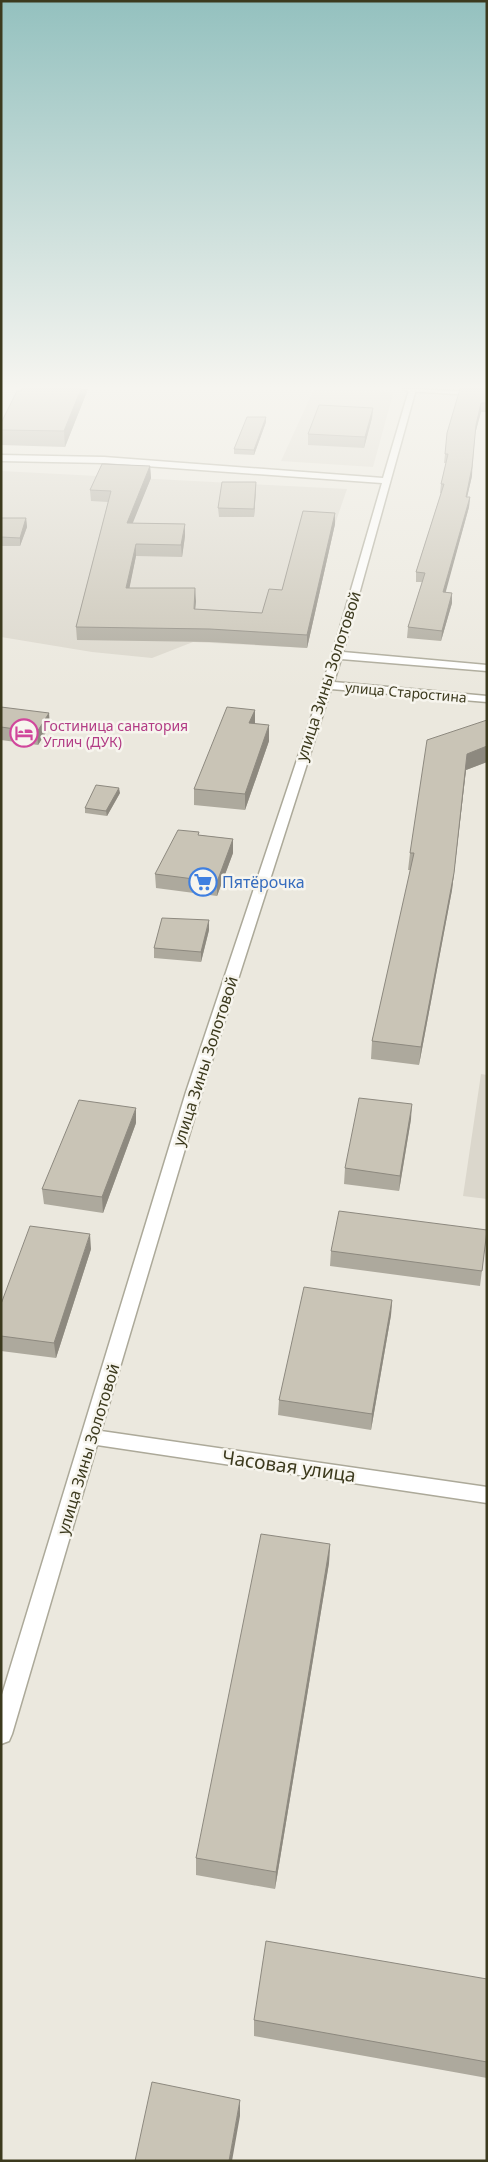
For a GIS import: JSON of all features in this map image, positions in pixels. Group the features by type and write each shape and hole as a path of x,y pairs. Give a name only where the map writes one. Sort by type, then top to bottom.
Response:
{"street":[{"name":"улица Зины Золотовой","path":"1,1734 92,1437 194,1092 336,656 385,490"},
{"name":"улица Старостина","path":"336,656 487,668"},
{"name":"улица Старостина","path":"326,685 487,699"},
{"name":"Часовая улица","path":"92,1437 487,1495"}],"shaded area":[{"path":"1,490 347,490 335,524 307,648 193,642 152,658 92,652 1,637"},
{"path":"481,1074 487,1075 487,1199 463,1196"}],"building":[{"path":"90,490 140,490 127,523 185,524 181,545 136,544 126,588 195,588 194,609 262,613 269,589 282,590 303,511 335,513 307,635 210,629 76,627 111,491"},
{"path":"221,490 255,490 254,509 218,508"},
{"path":"442,490 467,490 466,497 470,497 443,592 452,593 442,631 408,627 425,573 416,572"},
{"path":"1,518 26,518 20,538 1,537"},
{"path":"1,707 49,713 37,732 1,727"},
{"path":"227,707 255,710 249,723 269,725 245,794 194,789"},
{"path":"487,720 487,746 467,754 454,873 421,1047 372,1041 414,853 410,853 427,740"},
{"path":"96,785 119,788 106,811 85,808"},
{"path":"178,830 199,832 198,835 233,839 217,882 155,874"},
{"path":"162,918 209,920 201,952 154,948"},
{"path":"359,1098 412,1104 400,1176 345,1168"},
{"path":"79,1100 136,1108 102,1197 42,1189"},
{"path":"339,1211 487,1230 482,1271 331,1251"},
{"path":"30,1226 90,1234 54,1343 1,1336 1,1304"},
{"path":"304,1287 392,1300 372,1414 279,1400"},
{"path":"261,1534 330,1544 276,1872 196,1858"},
{"path":"266,1941 487,1979 487,2062 254,2020"},
{"path":"152,2082 240,2100 229,2161 135,2161"}],"place":[{"name":"Гостиница санатория Углич (ДУК)","path":"24,733"},
{"name":"Пятёрочка","path":"203,882"}]}
